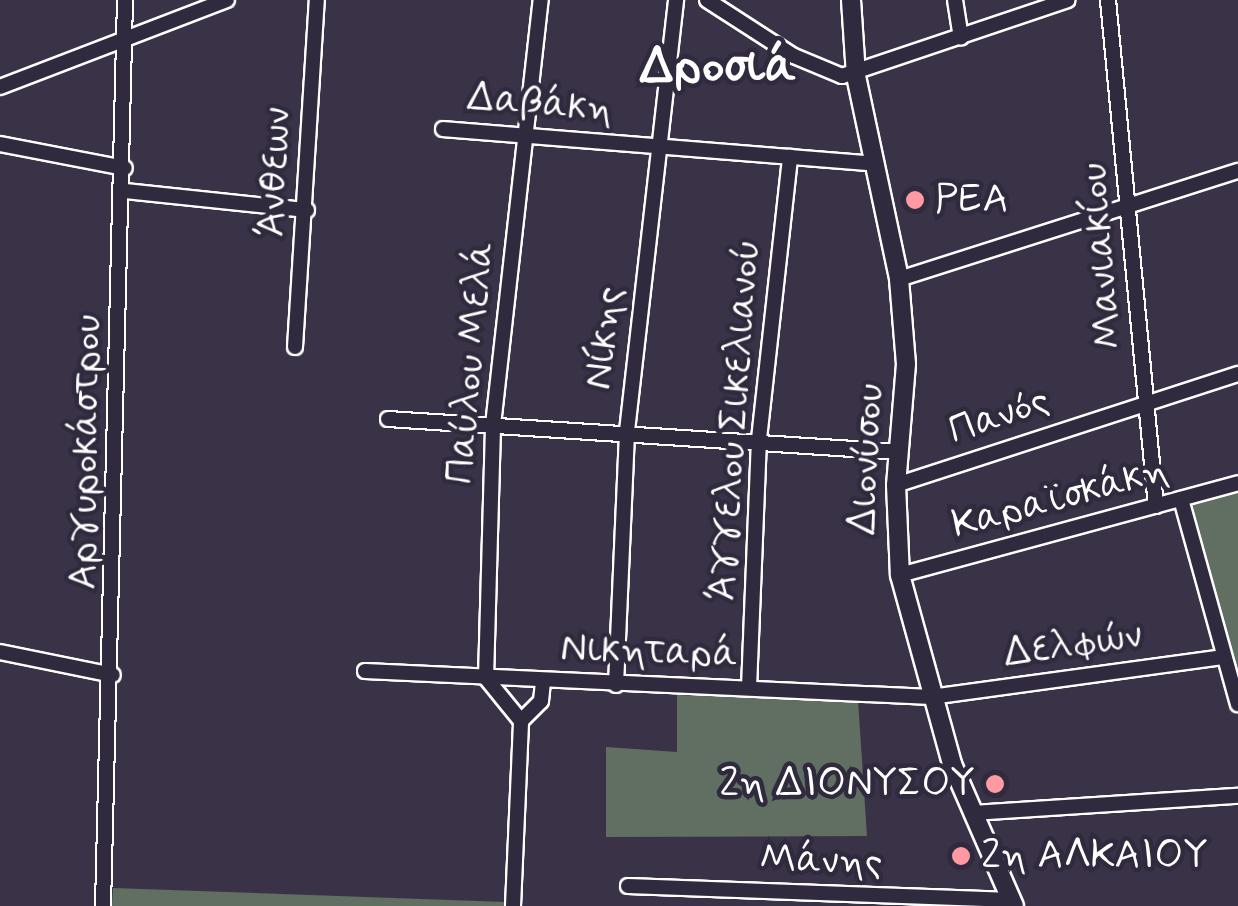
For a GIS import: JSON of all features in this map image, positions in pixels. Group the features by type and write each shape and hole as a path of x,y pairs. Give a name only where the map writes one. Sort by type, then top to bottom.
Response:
{"main road":[{"name":"Διονύσου","path":"851,0 856,76 870,163 899,279 906,364 896,485 900,575 931,697 972,813 1013,903"}],"street":[{"name":"Αργυροκάστρου","path":"103,906 125,192 125,0"},
{"path":"0,87 227,0"},
{"name":"Άνθεων","path":"295,347 307,210 317,0"},
{"name":"Παύλου Μελά","path":"486,678 494,424 541,0"},
{"name":"Νίκης","path":"616,685 627,432 676,0"},
{"path":"707,0 794,56 826,72 856,76 1068,0"},
{"path":"956,0 961,38"},
{"name":"Μανιακίου","path":"1108,0 1131,202 1156,506"},
{"name":"Δαβάκη","path":"443,129 870,163"},
{"path":"0,144 124,168"},
{"name":"Άγγελου Σικελιανού","path":"748,688 759,439 790,157"},
{"path":"899,279 1131,202 1238,172"},
{"path":"125,192 307,210"},
{"name":"Πανός","path":"896,485 1148,399 1238,374"},
{"path":"388,419 759,439 900,452"},
{"name":"Καραϊσκάκη","path":"900,575 1238,483"},
{"path":"1180,499 1238,704"},
{"path":"0,652 113,676"},
{"name":"Δελφών","path":"931,697 1224,657"},
{"name":"Νικηταρά","path":"365,671 931,697"},
{"path":"486,678 521,721 513,906"},
{"path":"521,721 540,702 543,681"},
{"path":"972,813 1238,796"},
{"name":"Μάνης","path":"628,886 1013,903"}],"green space":[{"path":"1238,490 1238,676 1192,503"},
{"path":"677,695 858,700 867,836 606,837 606,747 677,752"},
{"path":"113,888 505,902 505,906 112,906"}],"place":[{"name":"ΡΕΑ","path":"915,200"},
{"name":"2η ΔΙΟΝΥΣΟΥ","path":"995,784"},
{"name":"2η ΑΛΚΑΙΟΥ","path":"961,856"}],"district":[{"name":"Δροσιά","path":"718,68"}]}
